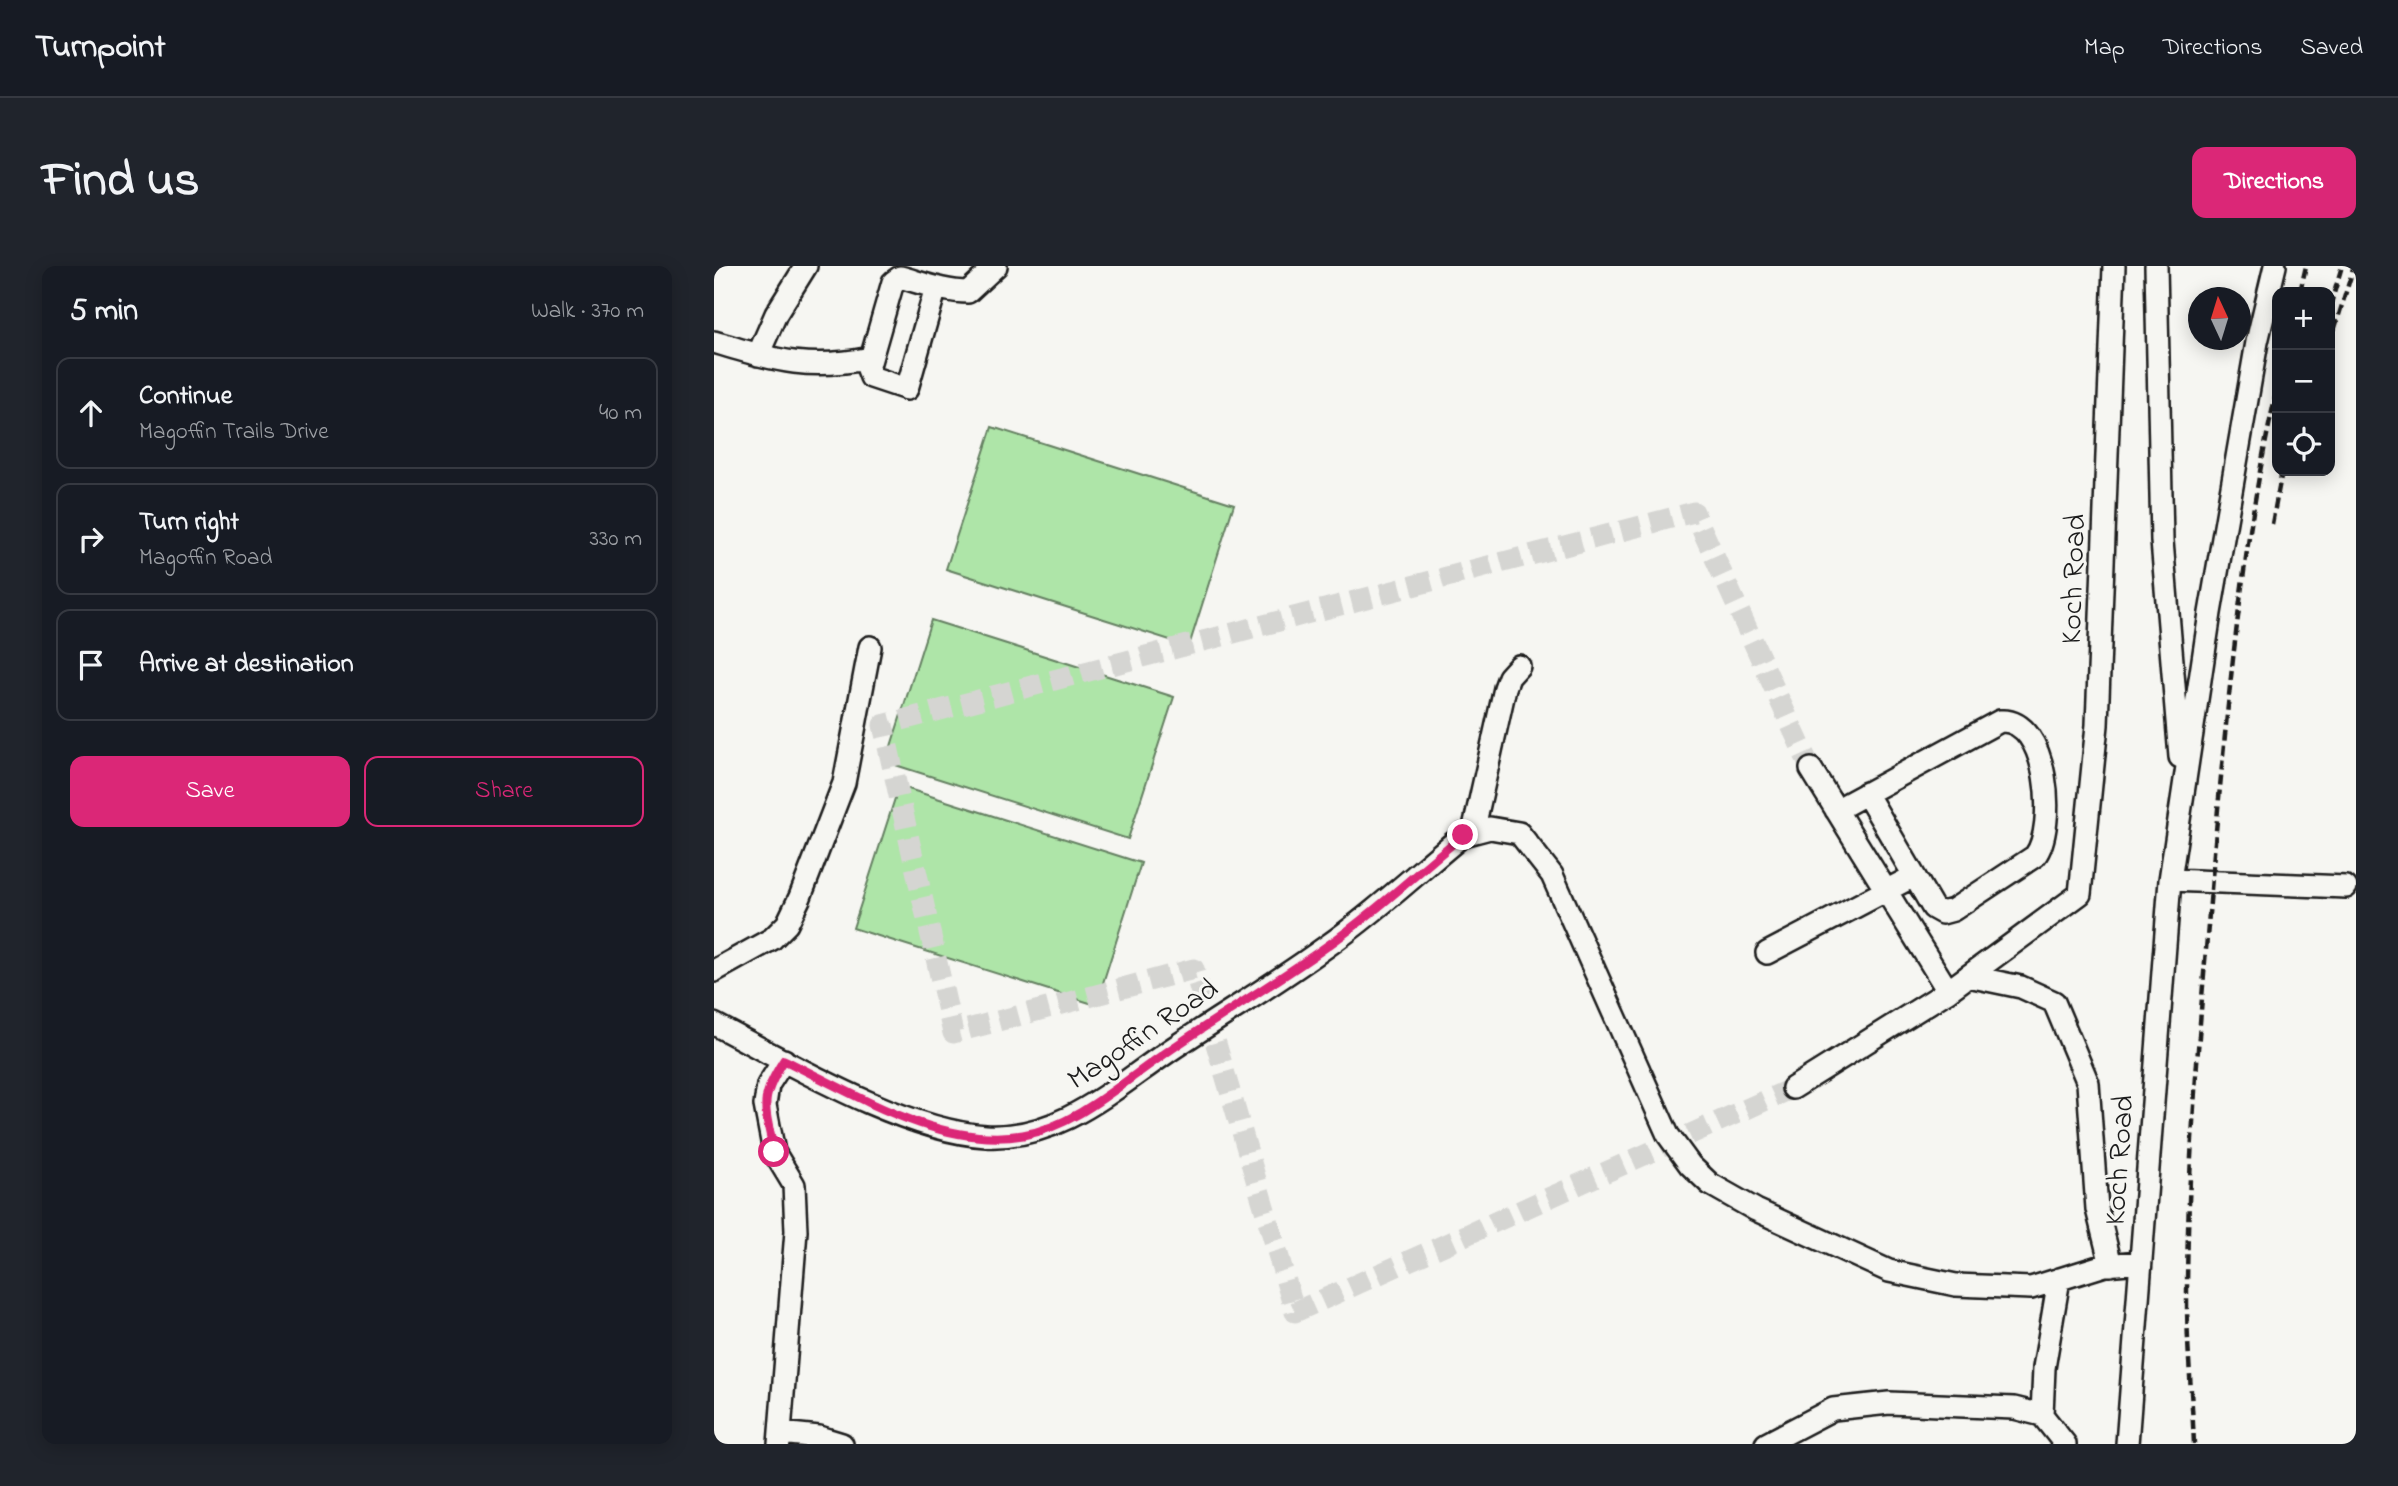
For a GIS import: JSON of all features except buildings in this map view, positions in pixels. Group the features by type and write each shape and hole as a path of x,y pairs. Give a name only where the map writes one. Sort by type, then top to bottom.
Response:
{"street":[{"path":"758,355 776,314 806,266"},
{"path":"936,287 907,389 871,377 868,369 893,282 900,277 936,287 953,292 968,292 996,266"},
{"name":"Koch Road","path":"1968,976 2080,894 2096,725 2114,266"},
{"path":"2156,266 2162,541 2183,792"},
{"path":"2183,792 2210,613 2257,342 2275,266"},
{"path":"714,342 758,355 809,365 834,365 872,358"},
{"path":"714,971 772,939 787,924 800,897 844,783 870,647"},
{"path":"1519,666 1508,677 1473,832 1490,828 1519,833 1552,875 1668,1135 1690,1165 1710,1184 1756,1210 1889,1271 1956,1285 2031,1288 2111,1265 2140,1262"},
{"path":"1836,810 1866,793 2000,721 2013,720 2022,726 2043,765 2046,779 2043,846 2035,856 1953,910 1942,913 1933,908 1866,793"},
{"path":"1811,769 1948,991"},
{"name":"Koch Road","path":"2127,1444 2170,880 2183,792"},
{"name":"Magoffin Road","path":"714,1024 892,1112 952,1132 1023,1135 1046,1128 1102,1101 1159,1057 1325,948 1463,835 1473,832"},
{"path":"1767,953 1914,876"},
{"path":"2170,880 2346,887"},
{"path":"1793,1088 1968,976 2021,987 2054,1002 2088,1083 2097,1209 2111,1265"},
{"path":"784,1060 768,1085 765,1105 774,1152 794,1185 795,1205 779,1438 819,1437 842,1444"},
{"path":"2042,1415 2044,1368 2059,1279"},
{"path":"1766,1444 1802,1422 1833,1409 1889,1403 2014,1408 2042,1415 2064,1444"}],"green space":[{"path":"992,427 1234,504 1189,646 946,569"},
{"path":"931,620 1174,697 1128,839 886,762"},
{"path":"899,786 1141,863 1096,1005 853,928"}],"tunnel":[{"path":"1793,1088 1295,1312 1194,969 953,1033 883,725 1694,512 1811,769"}],"railway":[{"path":"2301,287 2306,266"},
{"path":"2335,290 2342,266"},
{"path":"2335,328 2354,266"},
{"path":"2194,1444 2187,1318 2188,1244 2200,1021 2231,678 2245,562 2272,413"},
{"path":"2272,524 2281,476"}],"route":[{"path":"774,1152 765,1105 768,1085 784,1060 892,1112 952,1132 988,1136 1023,1135 1046,1128 1102,1101 1159,1057 1325,948 1463,835"}]}
